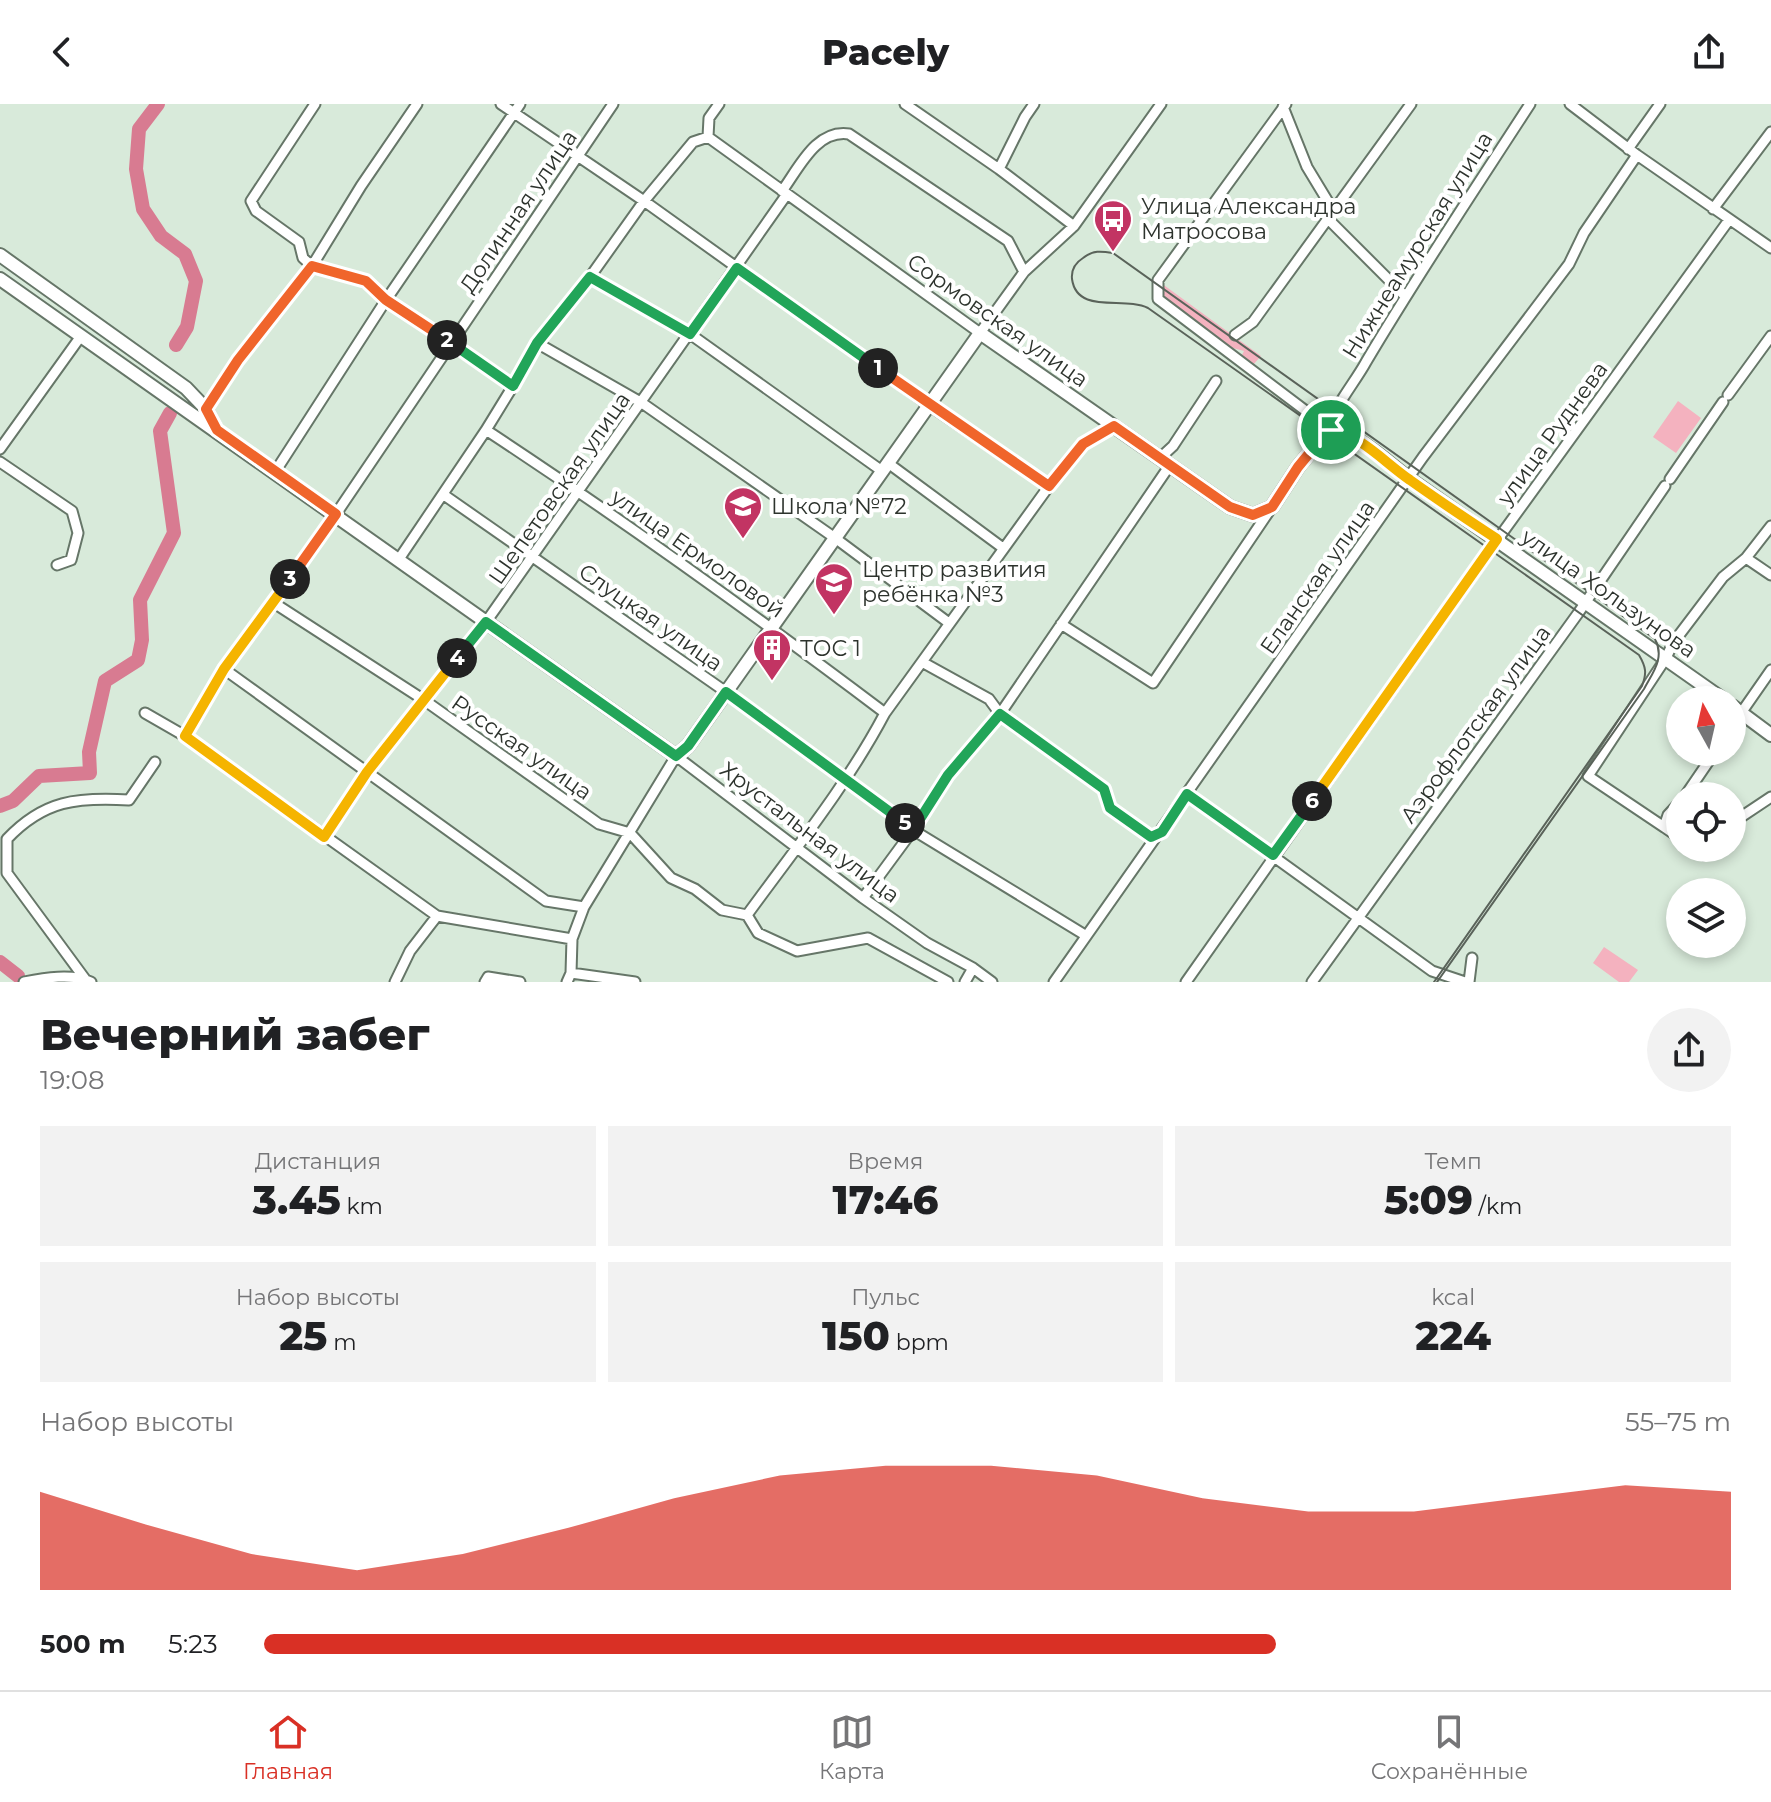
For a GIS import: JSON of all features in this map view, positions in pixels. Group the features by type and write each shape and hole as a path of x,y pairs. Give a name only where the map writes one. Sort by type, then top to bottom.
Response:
{"street":[{"path":"315,104 251,201 256,211 299,242 303,258 312,266 366,281 386,300 513,386"},
{"path":"206,409 238,360 312,266 417,104"},
{"path":"501,104 518,108 577,155 929,405 1049,486"},
{"name":"Долинная улица","path":"185,736 224,669 336,514 613,104"},
{"path":"399,559 486,430 537,343 590,277 644,201 693,142 708,137 709,118 719,104"},
{"path":"999,169 1034,104"},
{"path":"635,982 569,978 572,939 584,907 676,756 688,746 1024,272 1074,226 1161,104"},
{"path":"1235,335 1253,322 1411,104"},
{"name":"Нижнеамурская улица","path":"1061,624 1153,683 1298,467 1331,430 1331,417 1350,391 1405,296 1530,104"},
{"path":"1570,104 1632,152 1771,248"},
{"name":"Еланская улица","path":"1054,982 1408,478 1569,264 1660,104"},
{"path":"907,105 1074,226"},
{"path":"1284,106 1307,167 1330,205 1328,219"},
{"name":"улица Хользунова","path":"1284,106 1158,280 1158,299 1231,351 1251,370 1331,430 1353,438 1705,686"},
{"path":"275,472 386,300 518,108"},
{"name":"Шепетовская улица","path":"324,837 367,772 486,622 577,490 642,403 737,268 817,143 837,132 849,134 1008,241 1024,272"},
{"path":"1713,209 1771,132"},
{"name":"Сормовская улица","path":"708,137 980,333 1230,507 1253,515 1272,507"},
{"path":"1328,219 1405,296"},
{"name":"улица Руднева","path":"1186,982 1497,539 1729,220"},
{"name":"Хрустальная улица","path":"0,255 174,378 206,409 217,430"},
{"path":"590,277 690,334 1003,548"},
{"name":"Хрустальная улица","path":"0,279 676,756 863,898 927,943 992,982"},
{"path":"0,449 81,336"},
{"name":"Аэрофлотская улица","path":"1312,982 1771,336"},
{"path":"537,343 642,403 835,538 949,623"},
{"path":"863,898 913,830 948,775 1000,714 1216,381"},
{"path":"948,982 868,938 797,951 758,933 747,915 845,780 885,713 1049,486 1083,444 1114,426"},
{"name":"улица Ермоловой","path":"486,430 772,627 885,713"},
{"path":"0,462 72,511 78,533 71,560 57,565"},
{"name":"Слуцкая улица","path":"444,495 726,692 913,830 1085,935"},
{"path":"1666,821 1664,827 1588,776 1673,643 1723,577 1746,558 1771,526"},
{"path":"1746,558 1771,575"},
{"name":"Русская улица","path":"274,603 424,700 599,824 630,833 671,878 695,889 722,910 747,915"},
{"path":"922,662 989,699 1000,714 1104,789 1110,808 1151,837 1162,832"},
{"path":"224,669 546,901 584,907"},
{"path":"1746,698 1771,670"},
{"path":"145,713 185,736 437,916 572,939"},
{"path":"1746,716 1771,735"},
{"path":"88,980 7,873 7,839 26,820 52,805 102,798 129,800 155,762"},
{"path":"1187,794 1432,971 1467,982 1472,958"},
{"path":"1746,814 1771,797"},
{"path":"395,982 410,951 437,916"},
{"path":"965,982 973,968"},
{"path":"24,982 48,977 88,980"},
{"path":"485,982 488,977 520,982"}],"shaded area":[{"path":"1161,283 1261,356 1253,365 1242,355 1244,351 1229,347 1160,297"},
{"path":"1678,401 1701,418 1676,453 1653,437"},
{"path":"1604,947 1638,970 1629,982 1619,982 1593,963"}],"waterway":[{"path":"158,104 139,129 136,169 143,209 161,236 185,254 196,281 187,327 176,345"},
{"path":"0,806 13,801 39,776 90,773 89,752 105,681 138,660 142,640 140,600 174,533 160,431 170,413"},
{"path":"0,962 18,976"}],"tram line":[{"path":"1434,982 1642,686 1645,674 1641,659 1148,308 1092,301 1083,297 1076,290 1072,272 1078,262 1090,254 1113,253 1655,639 1658,659 1644,689 1437,982"}],"place":[{"name":"Улица Александра Матросова","path":"1113,253"},
{"name":"Школа №72","path":"743,540"},
{"name":"Центр развития ребёнка №3","path":"834,616"},
{"name":"ТОС 1","path":"772,682"}],"route":[{"path":"312,266 366,281 386,300 513,386 537,343 590,277 690,334 737,268 1049,486 1083,444 1114,426 1230,507 1253,515 1272,507 1298,467 1331,430 1342,432 1372,451 1497,539 1273,855 1187,794 1162,832 1151,837 1110,808 1104,789 1000,714 948,775 913,830 726,692 688,746 676,756 486,622 367,772 324,837 185,736 224,669 336,514 217,430 206,409 238,360 312,266"}]}
